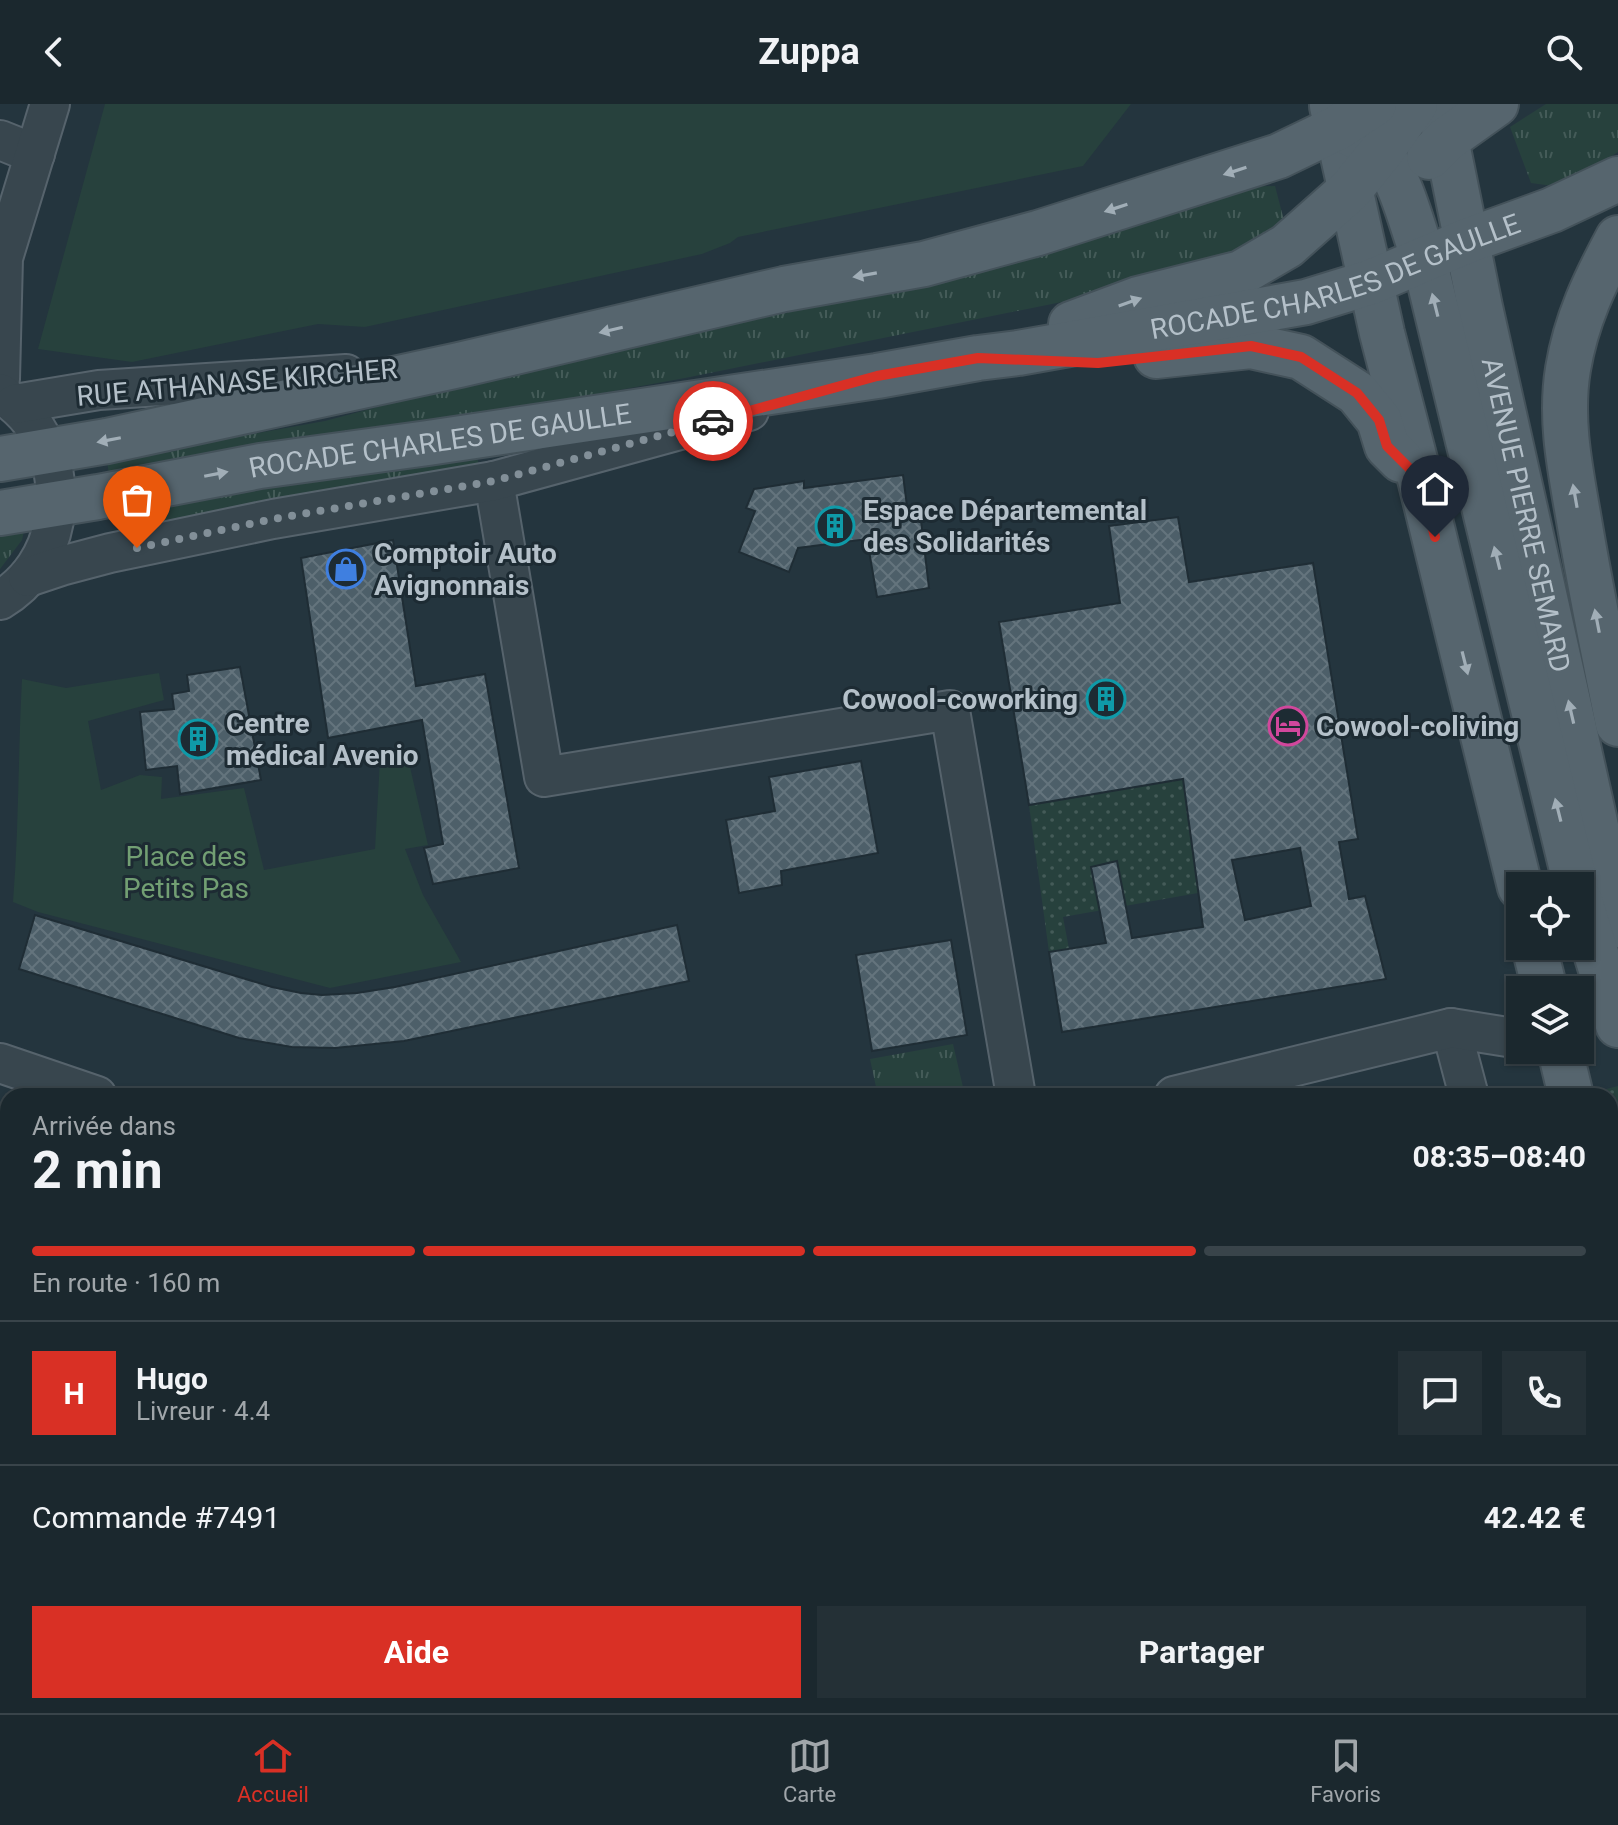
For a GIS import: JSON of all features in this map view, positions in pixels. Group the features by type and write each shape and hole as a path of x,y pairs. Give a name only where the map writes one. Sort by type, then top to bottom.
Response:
{"main road":[{"path":"1326,112 1359,138 1408,132 1496,104"},
{"path":"1326,112 1350,190 1382,333 1516,872"},
{"name":"ROCADE CHARLES DE GAULLE","path":"0,459 122,438 459,365 784,289 924,264 1038,233 1279,156 1302,123 1326,112"},
{"path":"978,358 1138,299 1241,273 1287,246 1350,190 1408,132"},
{"path":"1408,132 1424,259 1573,872"},
{"path":"1371,282 1408,132"},
{"name":"AVENUE PIERRE SEMARD","path":"1408,132 1464,225 1618,925"},
{"name":"ROCADE CHARLES DE GAULLE","path":"0,513 260,466 877,376 1306,302 1371,282 1424,259 1464,225 1485,218 1514,224 1618,179"},
{"path":"1618,238 1583,310 1568,368 1564,410 1567,450 1588,573 1618,724"},
{"path":"978,358 1098,363 1251,346 1301,357 1357,393 1379,420 1387,446 1420,479"},
{"path":"1594,947 1618,1025"},
{"path":"1563,1064 1569,1088"}],"street":[{"path":"0,633 12,591 43,555 53,530 57,504 56,477 48,451 35,426 5,392 2,260 50,104"},
{"path":"0,140 35,154"},
{"name":"RUE ATHANASE KIRCHER","path":"5,392 239,382 459,365"},
{"path":"12,591 61,566 110,553 273,519 494,481 877,376"},
{"path":"494,481 544,777 950,710 1015,1088"},
{"path":"1451,1028 1467,1088"},
{"path":"1207,1088 1451,1028 1506,1037"},
{"path":"0,1063 73,1088"}],"green space":[{"path":"105,104 1131,104 1083,166 738,237 702,254 365,327 318,324 132,362 38,349"},
{"path":"1546,104 1618,104 1618,152 1574,180 1553,186 1531,183 1510,127"},
{"path":"1275,186 1287,232 1205,273 685,378 350,439 109,475 107,460 325,421 626,341 806,309 1008,260 1241,187"},
{"path":"477,457 480,469 119,533 113,512"},
{"path":"0,531 24,531 22,540 0,569"},
{"name":"Place des Petits Pas","path":"159,673 164,700 88,721 101,790 140,775 162,777 161,799 244,788 264,870 375,849 380,759 407,754 428,845 405,849 423,895 461,962 330,988 38,912 13,902 22,679 66,688"},
{"path":"1183,779 1198,893 1063,917 1069,949 1049,952 1029,805"},
{"path":"953,1044 963,1088 876,1088 870,1059"}],"building":[{"name":"Espace Départemental des Solidarités","path":"903,475 908,514 920,512 929,588 877,597 867,539 798,548 789,572 739,552 755,511 746,508 754,489 804,481 804,488"},
{"path":"1178,517 1189,582 1313,563 1358,839 1339,842 1349,899 1365,896 1386,979 1062,1032 1049,952 1106,943 1091,867 1117,861 1132,938 1203,927 1183,779 1029,805 999,622 1120,603 1109,526","holes":["1300,848 1311,906 1245,920 1232,860"]},
{"path":"393,540 416,686 485,674 519,868 433,884 424,848 443,844 422,720 328,738 301,558"},
{"name":"Centre médical Avenio","path":"240,667 261,780 180,794 177,766 146,770 140,712 174,709 172,694 189,691 187,675"},
{"path":"861,761 878,853 781,871 782,885 739,893 726,820 775,811 769,777"},
{"path":"35,915 272,987 322,995 395,987 677,925 689,981 404,1041 335,1048 292,1047 239,1038 19,969"},
{"path":"951,940 967,1035 872,1051 856,955"}],"way so far":[{"path":"137,548 273,519 494,481 713,421"}],"place":[{"name":"Espace Départemental des Solidarités","path":"835,526"},
{"name":"Comptoir Auto Avignonnais","path":"346,569"},
{"name":"Cowool-coworking","path":"1106,699"},
{"name":"Cowool-coliving","path":"1288,726"},
{"name":"Centre médical Avenio","path":"198,739"}],"route":[{"path":"713,421 877,376 978,358 1098,363 1251,346 1301,357 1357,393 1379,420 1387,446 1420,479 1435,537"}]}
